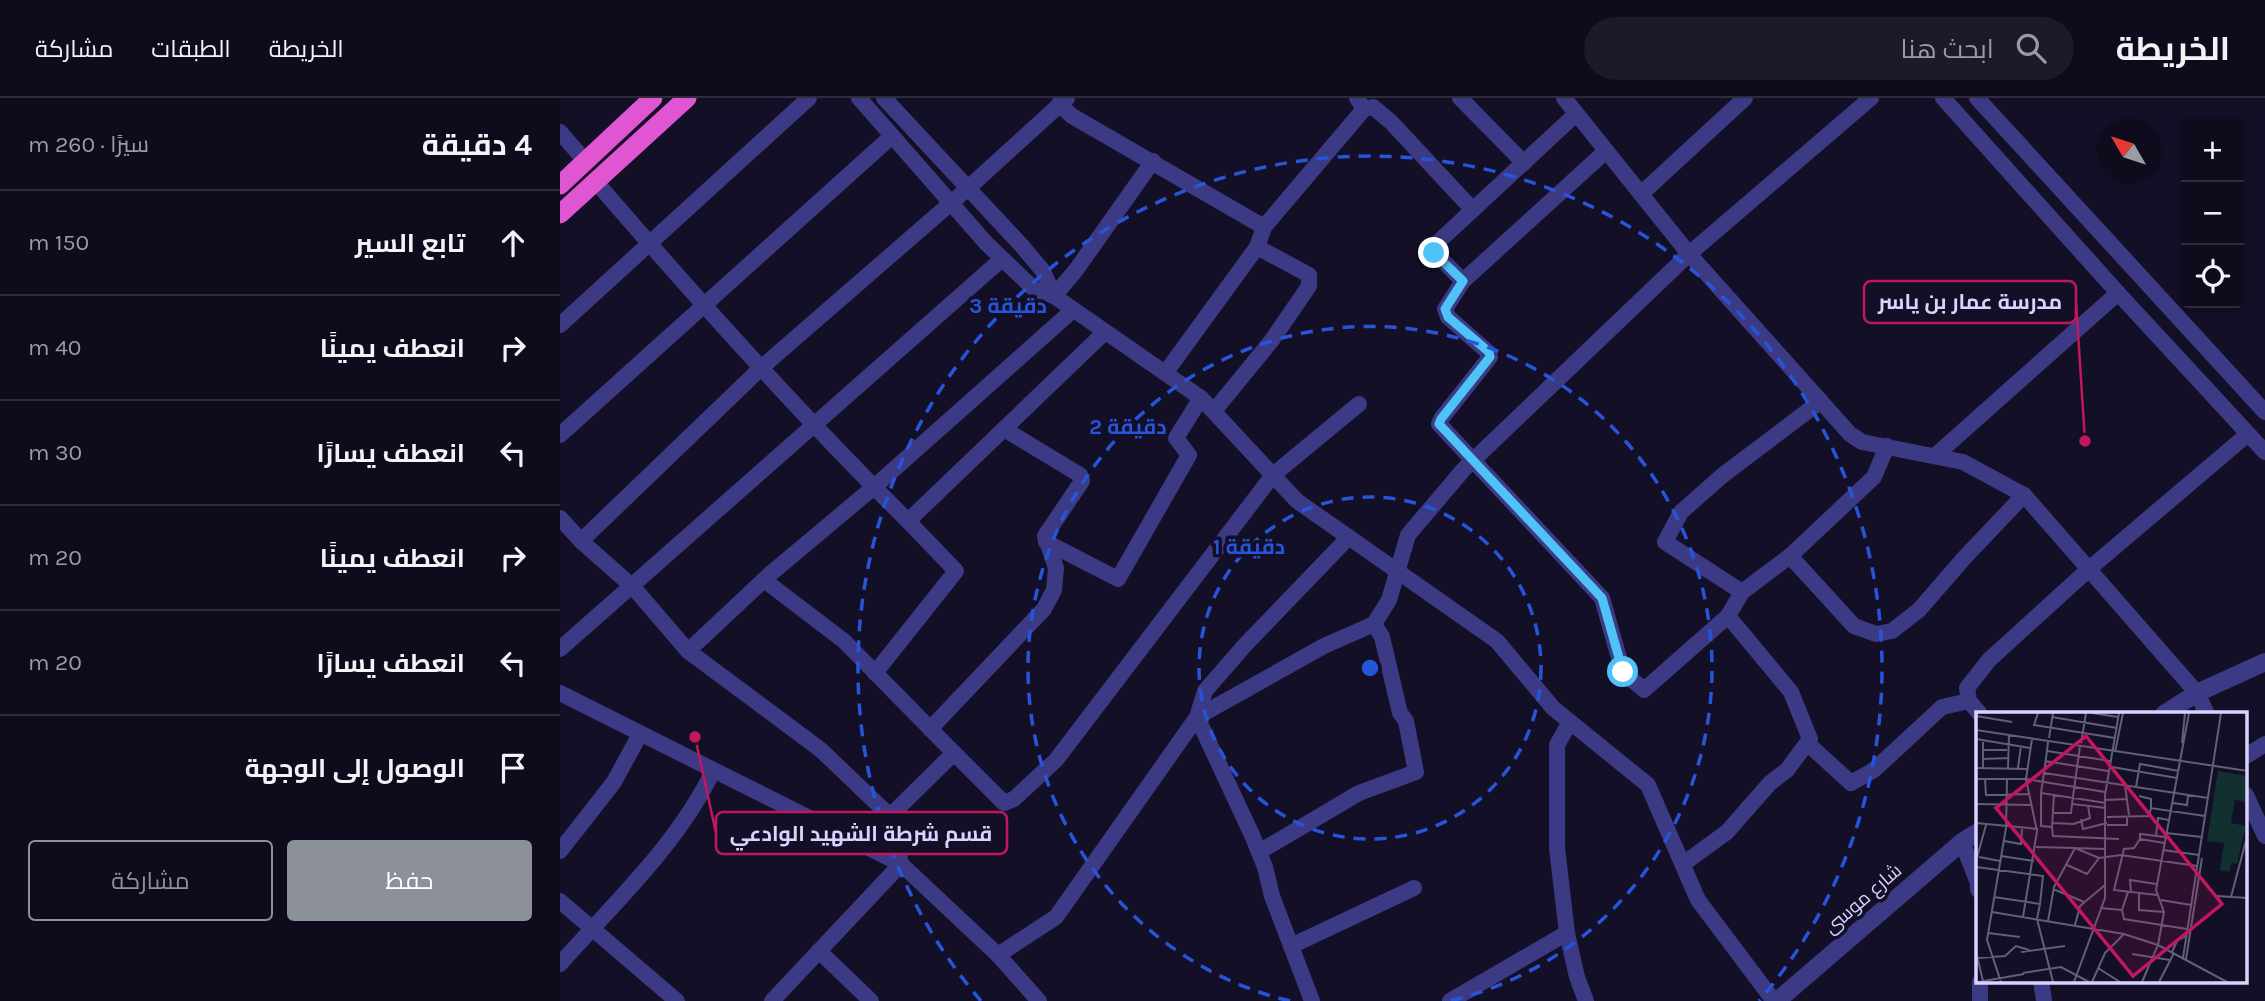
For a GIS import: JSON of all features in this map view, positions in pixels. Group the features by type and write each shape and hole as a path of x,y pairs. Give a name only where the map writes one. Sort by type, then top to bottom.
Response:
{"highway":[{"path":"560,185 653,98"},
{"path":"560,214 687,98"}],"street":[{"path":"560,325 809,98"},
{"path":"859,98 1002,259 1035,290 1054,296 1200,398 1297,501 1497,641 1553,708 1648,785 1698,900 1775,1001"},
{"path":"884,98 1043,271 1054,296"},
{"path":"1564,98 1689,254 1856,438 1862,442 1963,462 2024,495 2197,693 2206,712"},
{"path":"1641,194 1745,98"},
{"path":"1197,717 1324,646 1374,624 1389,600 1408,535 1474,460 1689,254 1871,98"},
{"path":"1943,98 2265,452"},
{"path":"1977,98 2265,412"},
{"path":"581,541 762,367 967,189 1063,101 1072,116 1264,227"},
{"path":"1472,102 1524,163"},
{"path":"1166,372 1257,247 1264,227 1361,103 1373,107 1391,122 1473,210"},
{"path":"1463,281 1434,253 1436,244 1576,114"},
{"path":"560,132 586,162"},
{"path":"560,435 892,136"},
{"path":"1606,151 1463,281 1445,309 1448,317 1489,352 1490,357 1439,424 1602,598 1623,672 1644,690 1728,615 1742,592 1790,556 1874,477 1887,446"},
{"path":"1054,296 1076,270 1153,161"},
{"path":"596,182 762,367 874,488 956,571 875,673"},
{"path":"1214,411 1272,340 1309,286 1309,275 1257,247"},
{"path":"560,649 1002,259"},
{"path":"1936,455 2118,293"},
{"path":"688,651 764,580 874,488 1073,310"},
{"path":"908,521 1105,332"},
{"path":"1046,542 1118,579 1189,455 1176,438 1200,398"},
{"path":"1742,592 1665,542 1681,512 1723,475 1821,401"},
{"path":"764,580 844,641 1004,803 1014,799 1056,760 1273,475 1359,404"},
{"path":"930,729 1044,609 1054,590 1056,568 1045,536 1082,481 1080,475 1004,429"},
{"path":"1978,712 1969,701 1967,688 1989,660 2089,569 2248,434"},
{"path":"1790,556 1854,626 1876,634 1892,631 1919,610 2024,495"},
{"path":"560,518 581,541 633,587 688,651 821,750 890,816 901,864"},
{"path":"998,955 1056,916 1197,717 1205,691 1245,645 1349,537"},
{"path":"1682,864 1727,832 1770,783 1787,770 1810,740 1791,692 1728,615"},
{"path":"1259,852 1359,793 1416,772 1406,721 1400,713 1382,637 1374,624"},
{"path":"2167,712 2197,693 2265,662"},
{"path":"560,693 901,864 998,955 1039,1001"},
{"path":"1807,743 1851,783 1874,770 1942,707 1969,701"},
{"path":"1197,717 1259,852 1312,1001"},
{"path":"1570,722 1557,745 1557,848 1567,933 1577,977 1586,1001"},
{"path":"560,851 614,782 640,734"},
{"path":"2248,755 2265,744"},
{"path":"890,816 954,753"},
{"path":"560,964 649,865 702,794 713,771"},
{"path":"2248,798 2265,836"},
{"name":"شارع موسى","path":"1775,1001 1962,842 1976,833"},
{"path":"1962,842 1976,878"},
{"path":"772,1001 901,864"},
{"path":"1291,946 1414,888"},
{"path":"560,901 677,1001"},
{"path":"1450,1001 1567,933"},
{"path":"819,951 871,1001"}],"place":[{"name":"مدرسة عمار بن ياسر","path":"2085,441"},
{"name":"قسم شرطة الشهيد الوادعي","path":"695,737"}],"route":[{"path":"1434,253 1463,281 1445,309 1448,317 1489,352 1490,357 1439,424 1602,598 1623,672"}]}
